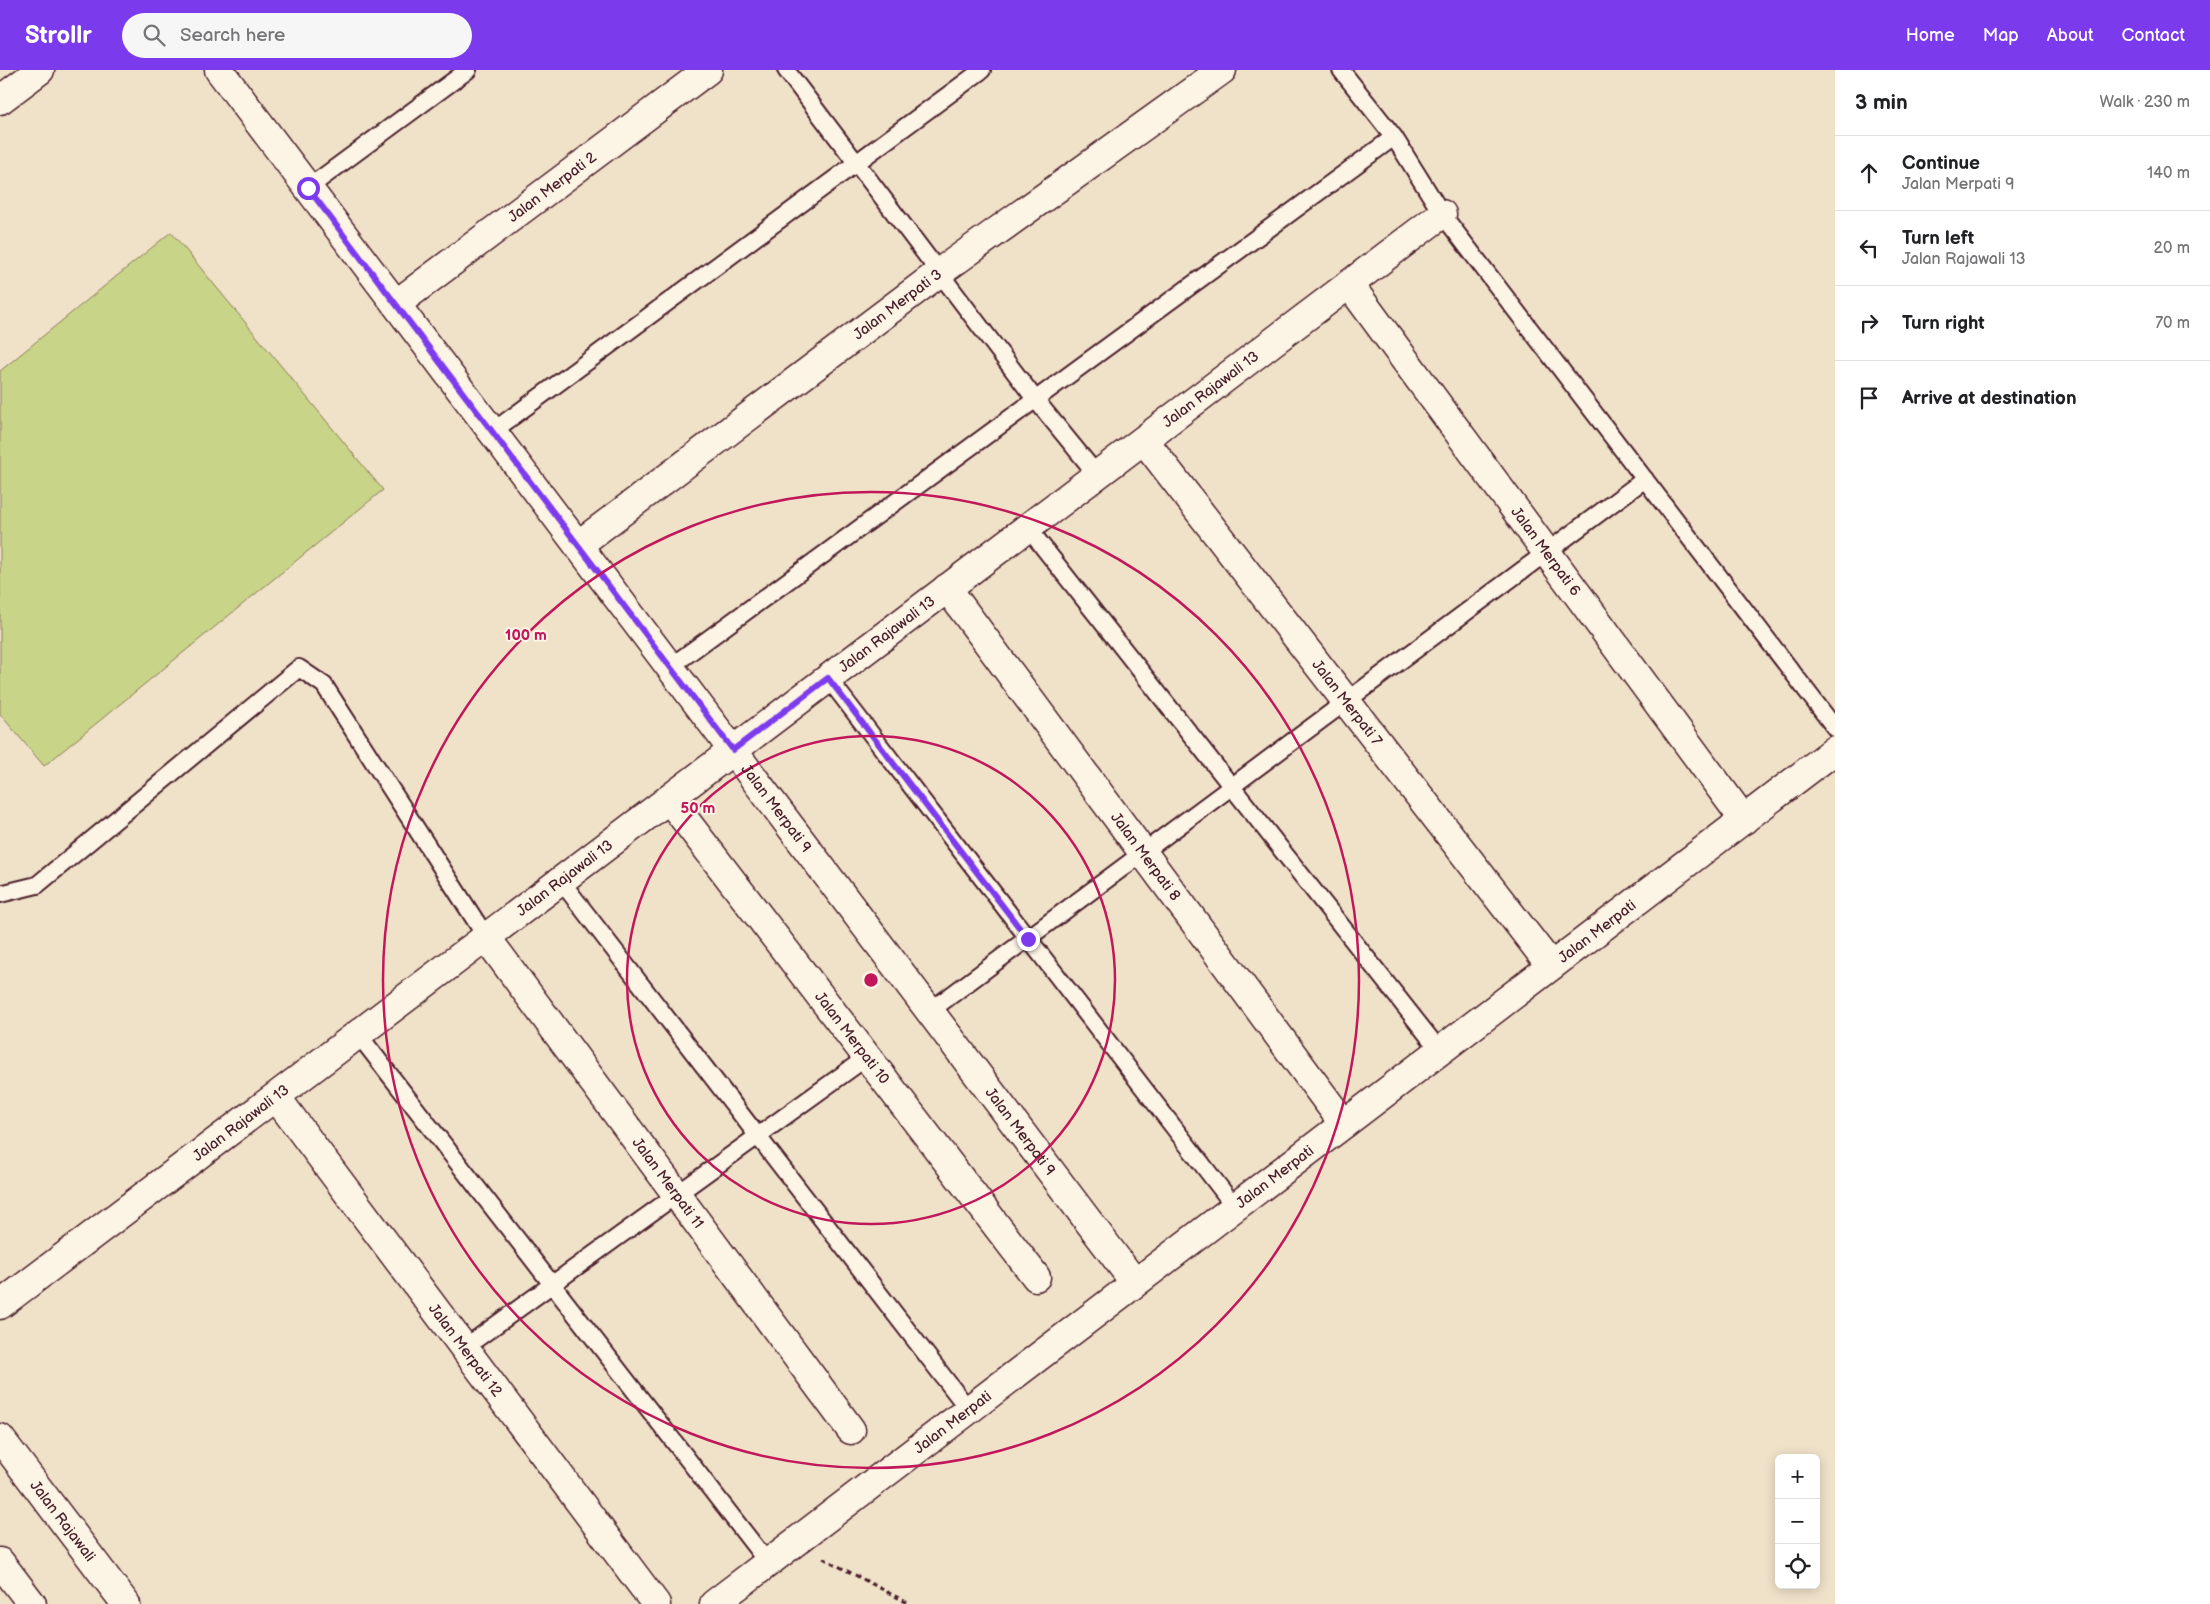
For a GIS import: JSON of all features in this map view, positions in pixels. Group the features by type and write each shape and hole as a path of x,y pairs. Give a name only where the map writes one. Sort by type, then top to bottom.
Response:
{"street":[{"path":"0,100 40,70"},
{"name":"Jalan Merpati 9","path":"220,70 1135,1283"},
{"name":"Jalan Merpati 2","path":"396,304 708,70"},
{"name":"Jalan Merpati 3","path":"578,545 940,272 1222,70"},
{"name":"Jalan Rajawali 13","path":"0,1305 1442,214"},
{"name":"Jalan Merpati 6","path":"1349,284 1744,820"},
{"name":"Jalan Merpati 7","path":"1144,440 1551,966"},
{"name":"Jalan Merpati 8","path":"947,588 1344,1124"},
{"name":"Jalan Merpati","path":"714,1604 1835,750"},
{"name":"Jalan Merpati 10","path":"669,799 1036,1277"},
{"name":"Jalan Merpati 11","path":"486,937 851,1430"},
{"name":"Jalan Merpati 12","path":"276,1097 656,1604"},
{"name":"Jalan Rajawali","path":"0,1438 126,1604"},
{"path":"0,1562 32,1604"}],"lane":[{"path":"308,188 468,70"},
{"path":"786,70 1035,399 1097,475"},
{"path":"492,432 982,70"},
{"path":"1341,70 1394,137 1442,214 1835,728"},
{"path":"670,667 1394,137"},
{"path":"930,1012 1645,479"},
{"path":"1028,528 1440,1051"},
{"path":"0,894 37,885 300,668 324,686 486,937"},
{"path":"828,678 1235,1207"},
{"path":"561,881 969,1410"},
{"path":"358,1034 768,1562"},
{"path":"464,1348 867,1057"}],"path":[{"path":"794,1543 910,1604"}],"green space":[{"path":"171,232 383,490 44,766 0,714 0,371"}],"route":[{"path":"308,188 733,750 828,678 1028,939"}]}
